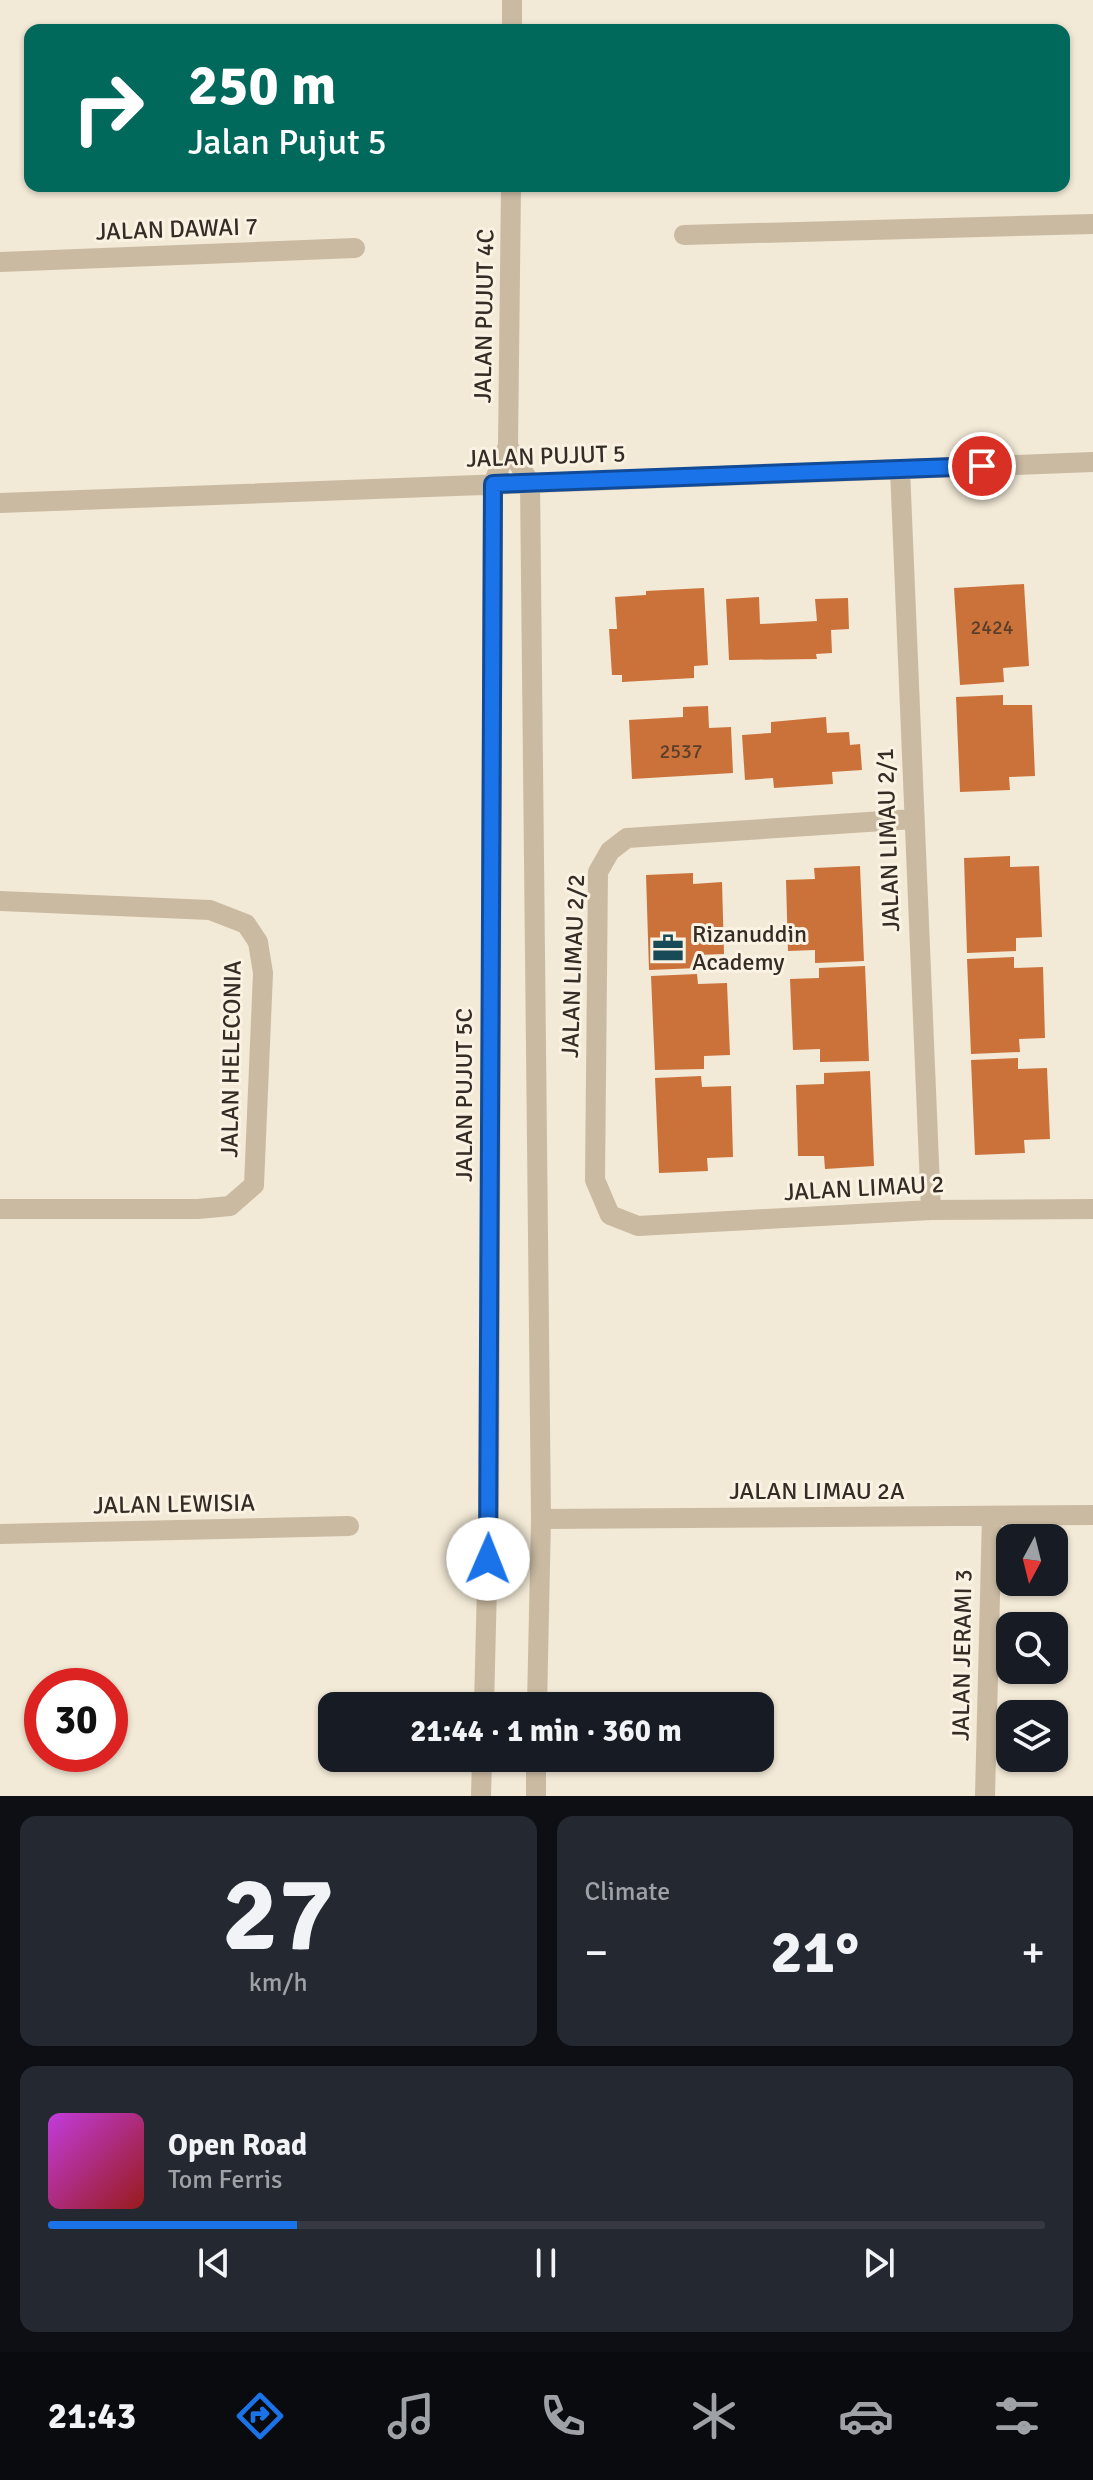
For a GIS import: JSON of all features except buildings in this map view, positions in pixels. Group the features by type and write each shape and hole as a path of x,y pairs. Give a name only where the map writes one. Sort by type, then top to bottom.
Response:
{"street":[{"path":"512,0 512,24"},
{"name":"JALAN PUJUT 4C","path":"508,446 511,192"},
{"path":"684,235 1093,224"},
{"name":"JALAN DAWAI 7","path":"0,262 355,248"},
{"path":"508,446 530,483 541,1519 537,1692"},
{"path":"493,484 508,446"},
{"name":"JALAN PUJUT 5","path":"0,503 1093,462"},
{"name":"JALAN LIMAU 2/1","path":"900,469 931,1210"},
{"name":"JALAN PUJUT 5C","path":"484,1692 489,1505 493,484"},
{"name":"JALAN LIMAU 2/2","path":"638,1226 610,1215 595,1180 598,872 610,851 627,838 913,819"},
{"name":"JALAN HELECONIA","path":"0,901 210,910 246,924 258,942 263,973 254,1185 230,1206 198,1209 0,1209"},
{"name":"JALAN LIMAU 2","path":"638,1226 931,1210 1093,1209"},
{"name":"JALAN LIMAU 2A","path":"541,1519 1093,1515"},
{"name":"JALAN JERAMI 3","path":"985,1796 992,1516"},
{"name":"JALAN LEWISIA","path":"0,1534 349,1526"},
{"path":"481,1796 482,1772"},
{"path":"536,1772 536,1796"}],"place":[{"name":"Rizanuddin Academy","path":"668,948"}],"route":[{"path":"488,1559 493,484 982,466"}]}
